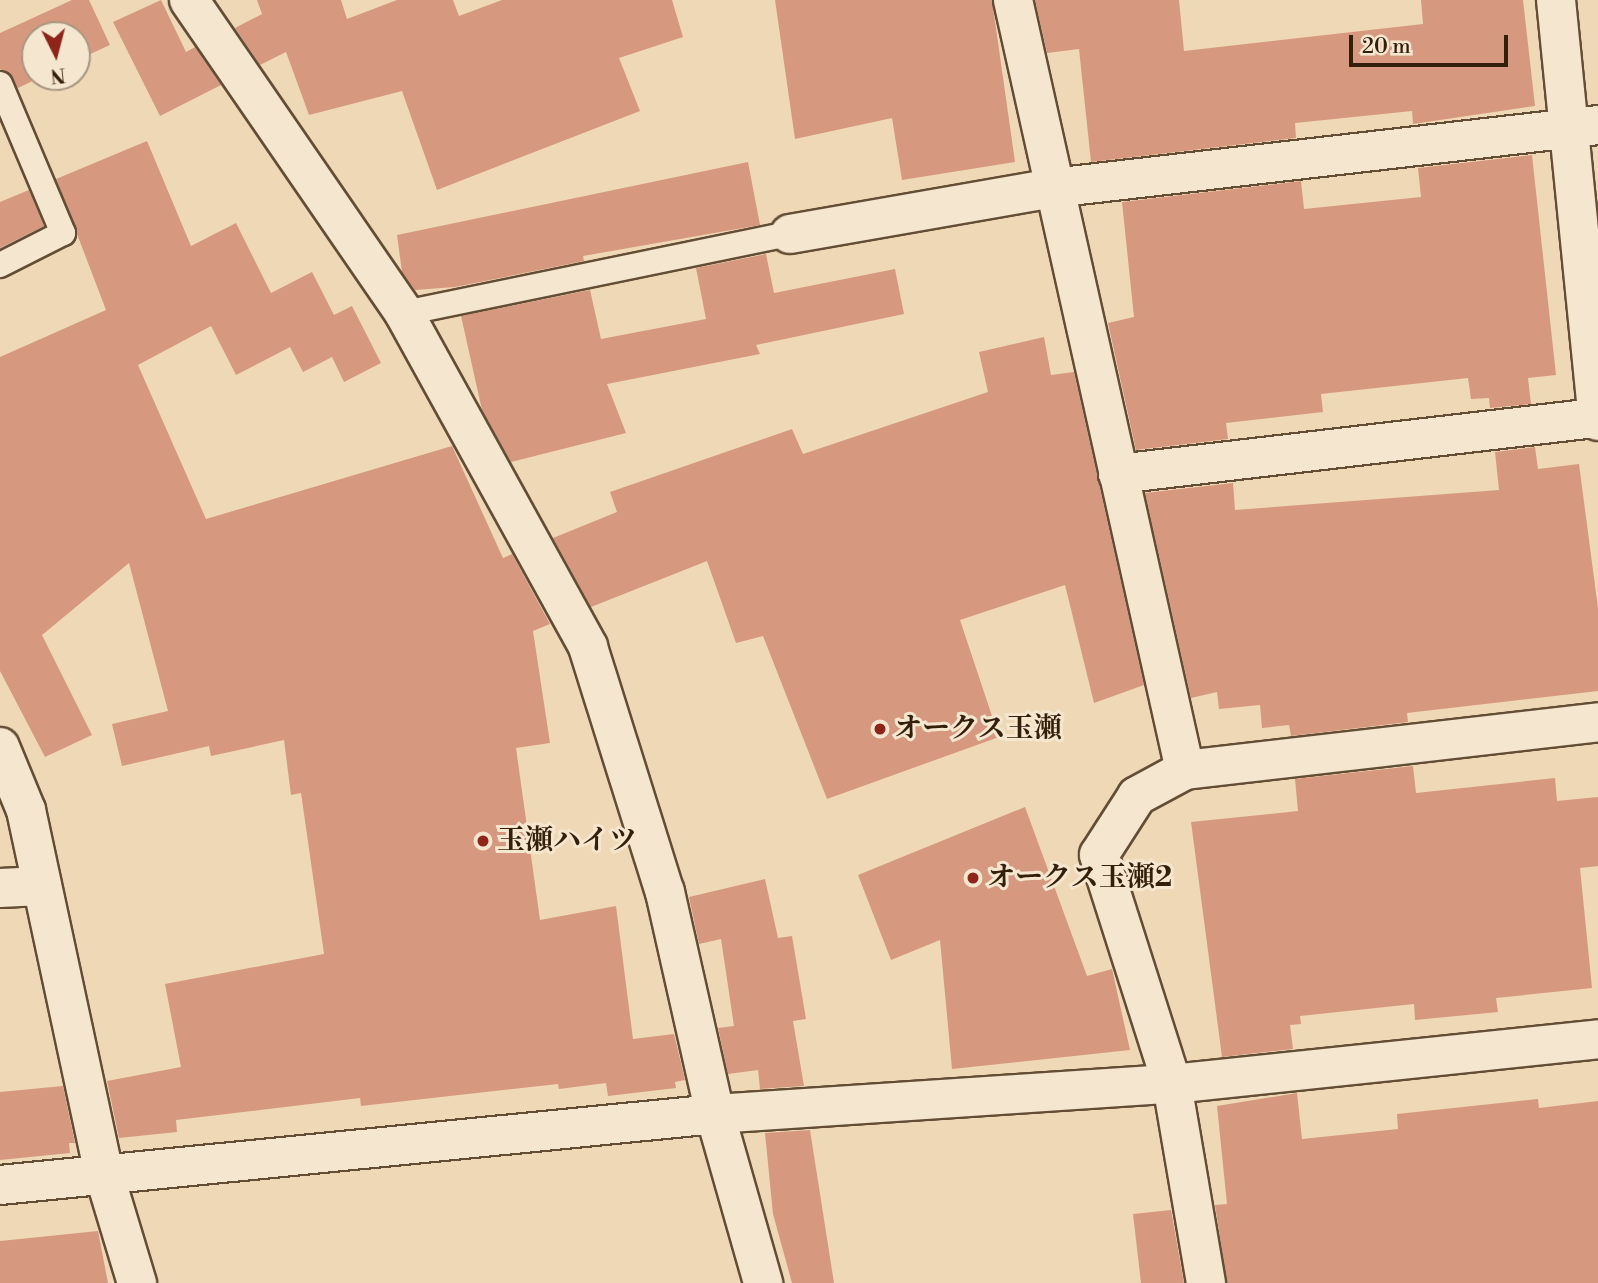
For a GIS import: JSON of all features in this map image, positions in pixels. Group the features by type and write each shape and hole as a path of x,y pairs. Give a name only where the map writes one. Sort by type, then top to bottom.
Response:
{"street":[{"path":"189,0 404,313 588,647 665,892 715,1114 763,1283"},
{"path":"1013,0 1185,770"},
{"path":"1118,474 1598,419 1584,127 1556,0"},
{"path":"790,234 1053,188 1584,127"},
{"path":"1206,1283 1172,1084 1099,855 1137,796 1185,770 1598,722"},
{"path":"0,747 26,810 105,1177 137,1283"},
{"path":"0,888 43,886"},
{"path":"0,1185 105,1177 715,1114 1172,1084 1598,1039"}],"lane":[{"path":"0,84 63,233 0,265"},
{"path":"404,313 790,234"}],"building":[{"path":"72,0 89,0 110,45 91,54 91,21 26,21"},
{"path":"161,0 186,52 195,47 221,85 160,116 113,22"},
{"path":"257,0 341,0 347,19 397,0 453,0 459,16 502,0 672,0 683,37 619,58 640,111 437,190 402,91 309,115 286,52 260,65 235,28 262,14"},
{"path":"775,0 992,0 1015,162 902,180 892,118 795,139"},
{"path":"1035,0 1179,0 1184,51 1423,24 1421,0 1523,0 1535,106 1413,124 1412,111 1295,123 1296,138 1091,162 1079,49 1047,53"},
{"path":"21,23 21,87 18,88 0,69 0,33"},
{"path":"147,141 191,246 236,223 271,293 312,272 334,315 352,306 381,363 344,382 332,357 303,372 290,347 236,375 211,326 138,365 206,519 452,446 503,558 512,554 550,624 533,631 550,743 516,748 540,920 616,906 633,1039 674,1034 685,1080 675,1082 676,1088 608,1096 606,1083 559,1089 558,1084 361,1106 360,1098 176,1120 177,1132 119,1138 107,1081 181,1067 165,984 324,954 301,793 291,795 284,740 211,756 209,746 122,766 112,724 168,711 129,563 42,635 92,735 45,757 0,671 0,357 106,310 56,179"},
{"path":"1532,155 1556,375 1528,378 1531,404 1490,408 1489,398 1471,399 1468,378 1321,394 1323,412 1226,423 1228,439 1136,450 1108,323 1134,317 1122,202 1301,181 1304,209 1421,197 1418,168"},
{"path":"748,162 760,225 583,256 584,261 455,287 415,290 402,272 397,235"},
{"path":"29,190 44,226 0,248 0,202"},
{"path":"766,254 774,293 895,269 904,314 756,345 760,354 607,384 626,433 511,462 482,410 461,316 590,290 601,339 706,319 696,268"},
{"path":"1044,337 1051,375 1074,372 1144,685 1094,703 1065,585 960,620 999,737 827,799 763,636 736,643 707,561 591,607 553,538 617,512 610,492 792,429 803,454 988,392 979,352"},
{"path":"1535,447 1538,469 1579,464 1598,608 1598,691 1407,713 1408,722 1291,736 1289,725 1262,728 1260,705 1219,709 1217,692 1191,698 1145,493 1233,483 1235,510 1499,490 1495,452"},
{"path":"1413,766 1416,793 1555,778 1557,801 1598,797 1598,866 1580,868 1592,988 1496,998 1498,1012 1415,1020 1414,1004 1300,1016 1301,1024 1290,1025 1293,1049 1222,1057 1191,822 1298,811 1295,779"},
{"path":"1025,807 1087,976 1112,969 1130,1050 952,1069 940,940 891,960 858,875"},
{"path":"765,879 778,938 792,936 806,1019 793,1021 804,1086 760,1089 758,1070 728,1074 718,1028 734,1026 721,939 699,944 689,897"},
{"path":"63,1086 75,1143 69,1143 70,1153 0,1160 0,1092"},
{"path":"1297,1093 1302,1139 1398,1129 1397,1114 1538,1099 1539,1108 1598,1101 1598,1283 1227,1283 1215,1205 1227,1204 1217,1106"},
{"path":"810,1130 834,1283 792,1283 773,1214 765,1133"},
{"path":"1171,1210 1184,1283 1141,1283 1133,1214"},
{"path":"98,1231 108,1283 0,1283 0,1241"}],"place":[{"name":"オークス玉瀬","path":"880,729"},
{"name":"玉瀬ハイツ","path":"483,841"},
{"name":"オークス玉瀬2","path":"973,878"}]}
